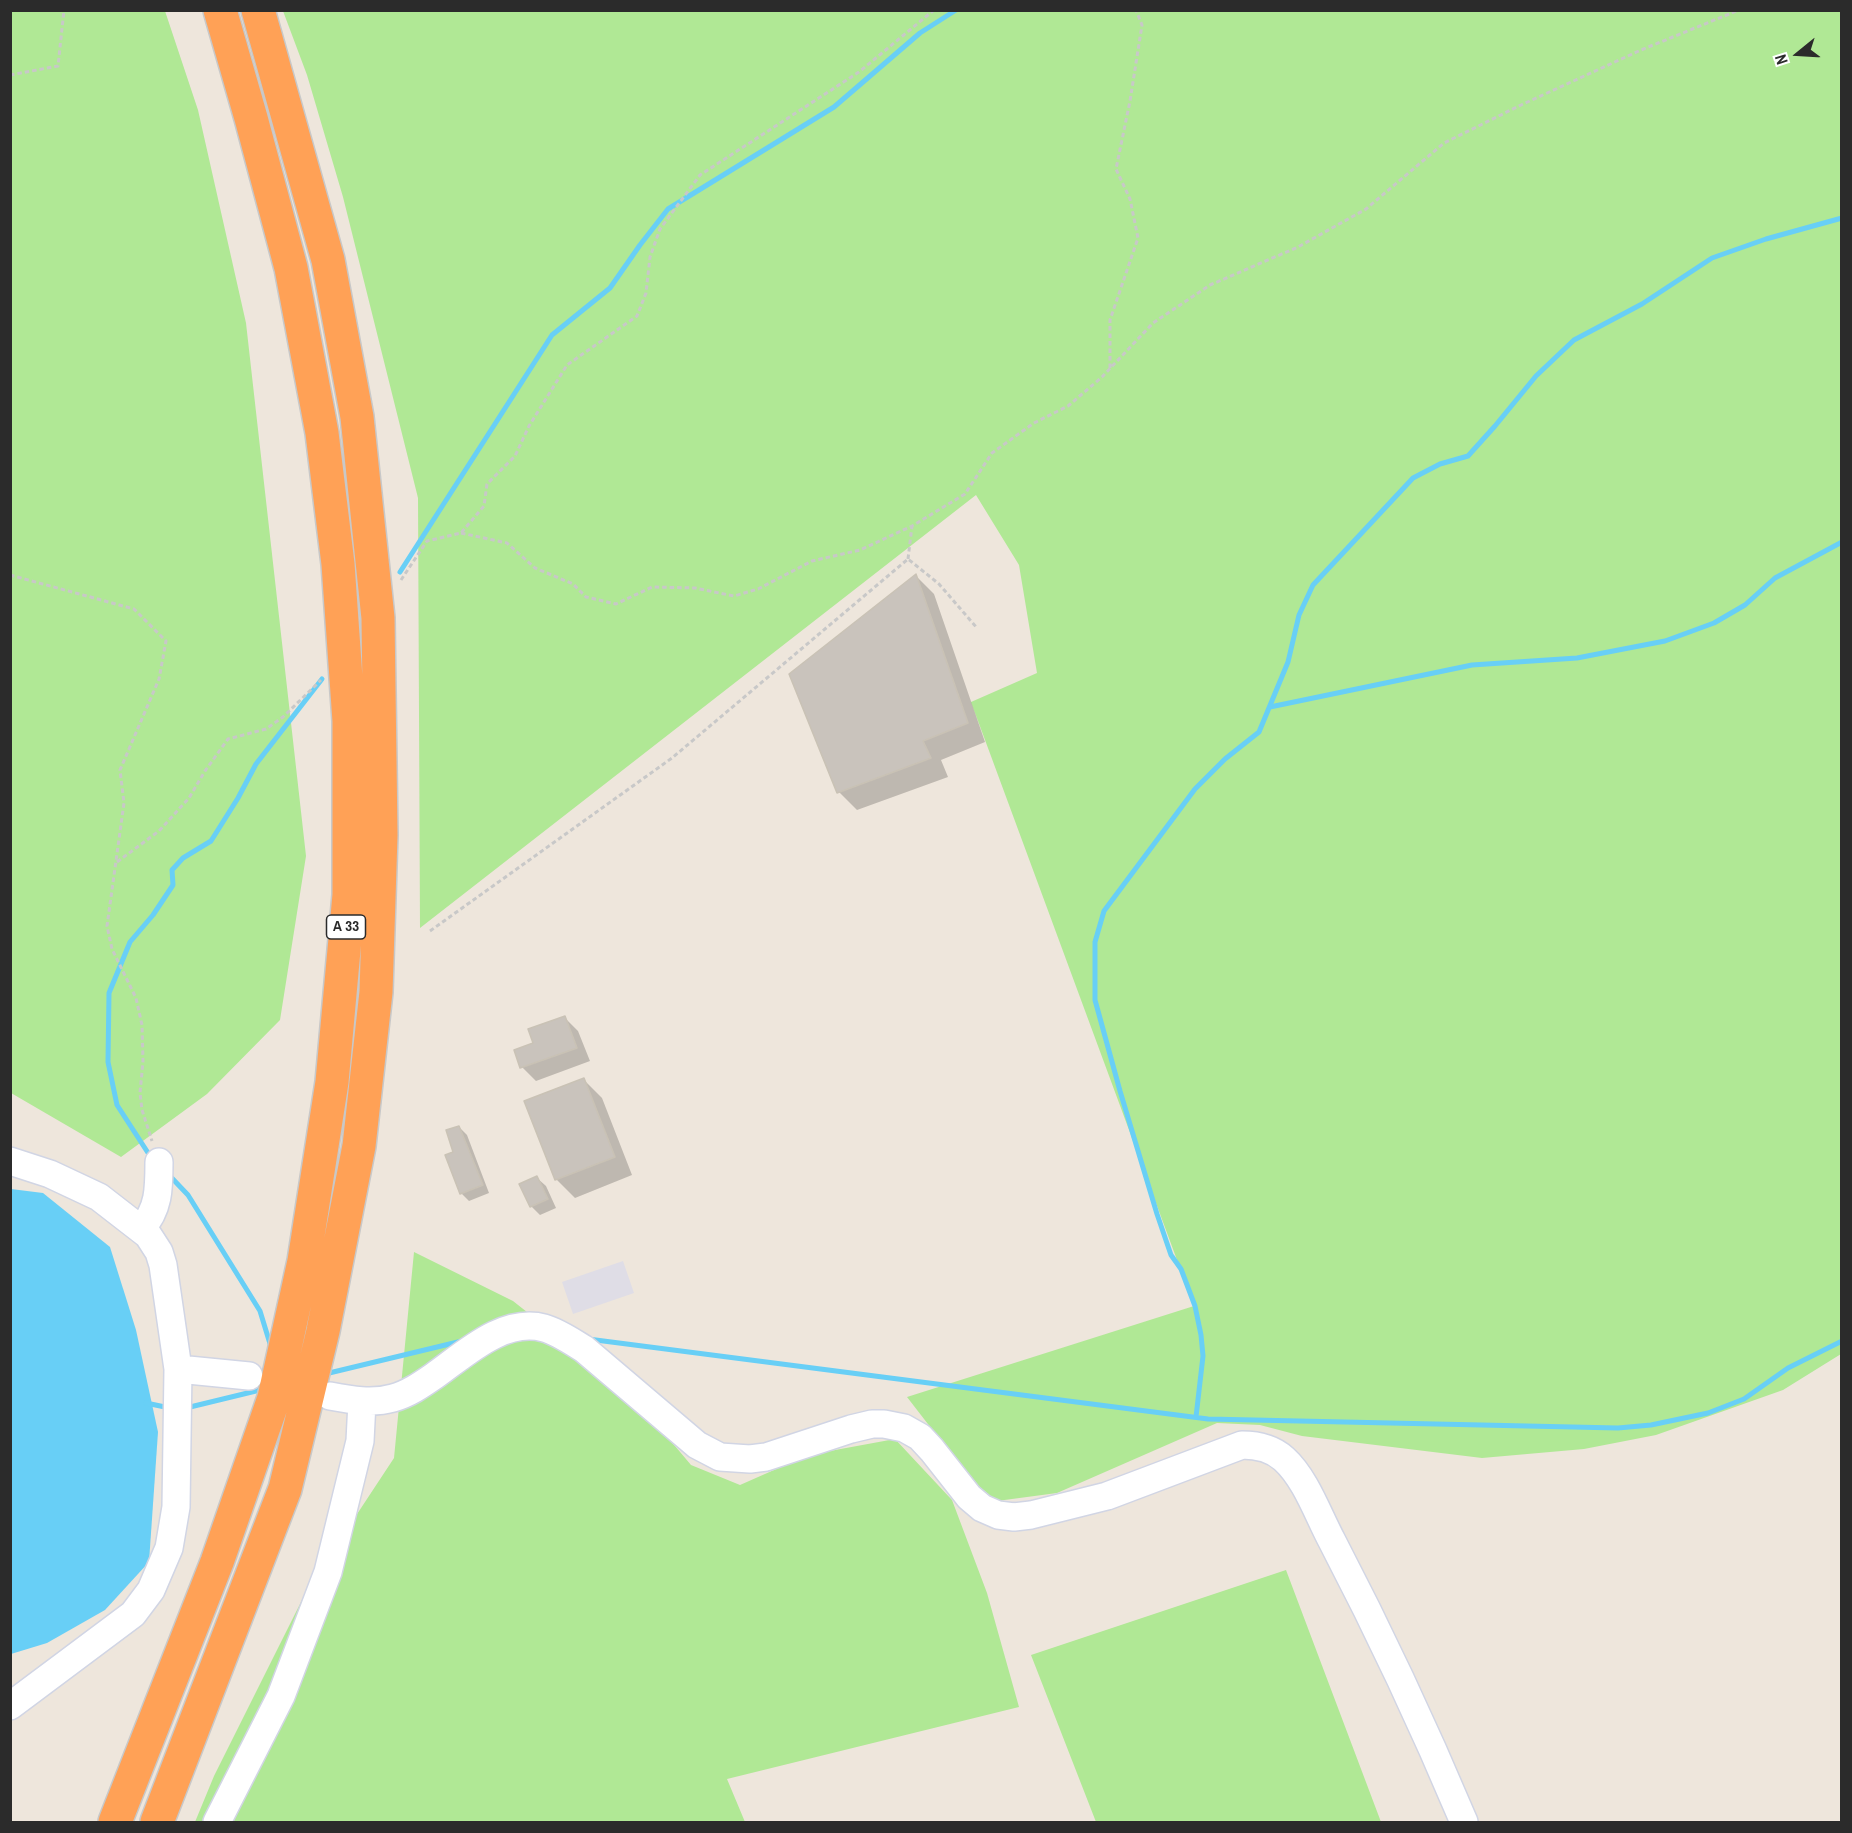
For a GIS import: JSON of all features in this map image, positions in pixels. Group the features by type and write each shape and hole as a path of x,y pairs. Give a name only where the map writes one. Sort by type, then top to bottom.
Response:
{"highway":[{"name":"A 33","path":"115,1822 217,1563 274,1398 304,1261 330,1093 349,895 349,721 338,564 322,433 291,268 220,10"},
{"name":"A 33","path":"157,1822 285,1489 323,1331 359,1146 376,992 381,835 378,618 357,417 328,260 258,10"}],"street":[{"path":"10,1161 50,1174 99,1197 141,1229 155,1243 163,1265 178,1369 176,1507 170,1548 160,1572 151,1590 133,1614 10,1706"},
{"path":"141,1229 151,1218 156,1204 159,1162"},
{"path":"330,1396 362,1402 393,1398 411,1391 501,1332 527,1326 542,1327 569,1339 697,1445 720,1457 750,1459 766,1457 872,1424 904,1428 920,1437 969,1497 982,1508 998,1515 1014,1517 1107,1496 1242,1445 1270,1449 1284,1459 1311,1499 1429,1738 1464,1822"},
{"path":"178,1369 249,1376"},
{"path":"218,1822 281,1696 328,1572 360,1441 362,1402"}],"path":[{"path":"10,75 58,66 64,10"},
{"path":"461,533 484,506 487,484 515,456 529,426 567,365 637,316 646,293 650,257 660,229 700,175 860,72 934,10"},
{"path":"1110,368 1110,320 1137,238 1130,200 1116,169 1142,25 1136,10"},
{"path":"398,583 427,541 461,533 507,543 535,568 573,584 586,597 616,604 652,586 696,588 734,596 758,590 812,561 860,550 912,526 965,494 992,453 1034,423 1068,406 1110,368 1153,323 1210,285 1298,247 1366,209 1444,143 1641,50 1739,10"},
{"path":"429,931 672,758 908,559 912,526"},
{"path":"908,559 939,584 977,628"},
{"path":"10,575 134,609 166,641 159,679 120,770 124,803 107,926 108,938 136,998 142,1025 143,1061 140,1093 142,1110 159,1162"},
{"path":"115,863 153,837 189,798 228,739 266,729 283,717 322,679"}],"shaded area":[{"path":"623,1261 634,1293 573,1314 562,1282"}],"green space":[{"path":"11,10 165,11 198,110 246,323 306,856 280,1020 207,1094 121,1157 11,1093"},
{"path":"283,11 1841,11 1841,1354 1783,1390 1656,1435 1584,1449 1482,1458 1302,1436 1260,1425 1217,1423 1057,1493 997,1501 972,1481 907,1397 1194,1306 971,702 1037,673 1019,565 976,495 420,928 418,498 343,197 307,75"},
{"path":"414,1252 513,1301 632,1395 691,1465 740,1485 808,1455 895,1439 952,1500 987,1593 1019,1707 727,1779 745,1822 195,1822 214,1776 307,1590 394,1458"},
{"path":"1286,1570 1381,1822 1096,1822 1031,1655"}],"water":[{"path":"11,1189 43,1193 110,1247 136,1330 158,1432 149,1562 105,1610 47,1643 11,1654"}],"building":[{"path":"916,574 968,723 923,741 931,758 837,793 789,674"},
{"path":"565,1016 577,1048 520,1068 514,1050 533,1043 528,1029"},
{"path":"584,1078 615,1157 555,1180 524,1101"},
{"path":"459,1126 483,1185 460,1194 445,1155 453,1152 446,1130"},
{"path":"537,1176 548,1199 530,1207 519,1184"}],"waterway":[{"path":"400,572 552,335 610,288 668,209 834,107 920,33 956,10"},
{"path":"1196,1417 1203,1356 1195,1306 1181,1269 1171,1255 1157,1214 1095,1000 1095,942 1104,911 1195,789 1225,759 1259,732 1288,662 1299,615 1313,585 1413,478 1440,464 1468,456 1536,376 1574,340 1642,304 1712,258 1766,239 1842,218"},
{"path":"1270,707 1472,665 1577,658 1665,641 1714,623 1745,605 1775,578 1842,542"},
{"path":"152,1159 117,1105 108,1062 109,993 130,942 153,915 173,885 172,870 183,858 211,841 256,764 322,679"},
{"path":"168,1174 188,1195 260,1311 271,1347"},
{"path":"588,1339 1208,1419 1618,1428 1651,1425 1708,1413 1744,1399 1788,1368 1842,1341"},
{"path":"325,1374 462,1341"},
{"path":"186,1408 260,1390"},
{"path":"146,1403 165,1407"}]}
